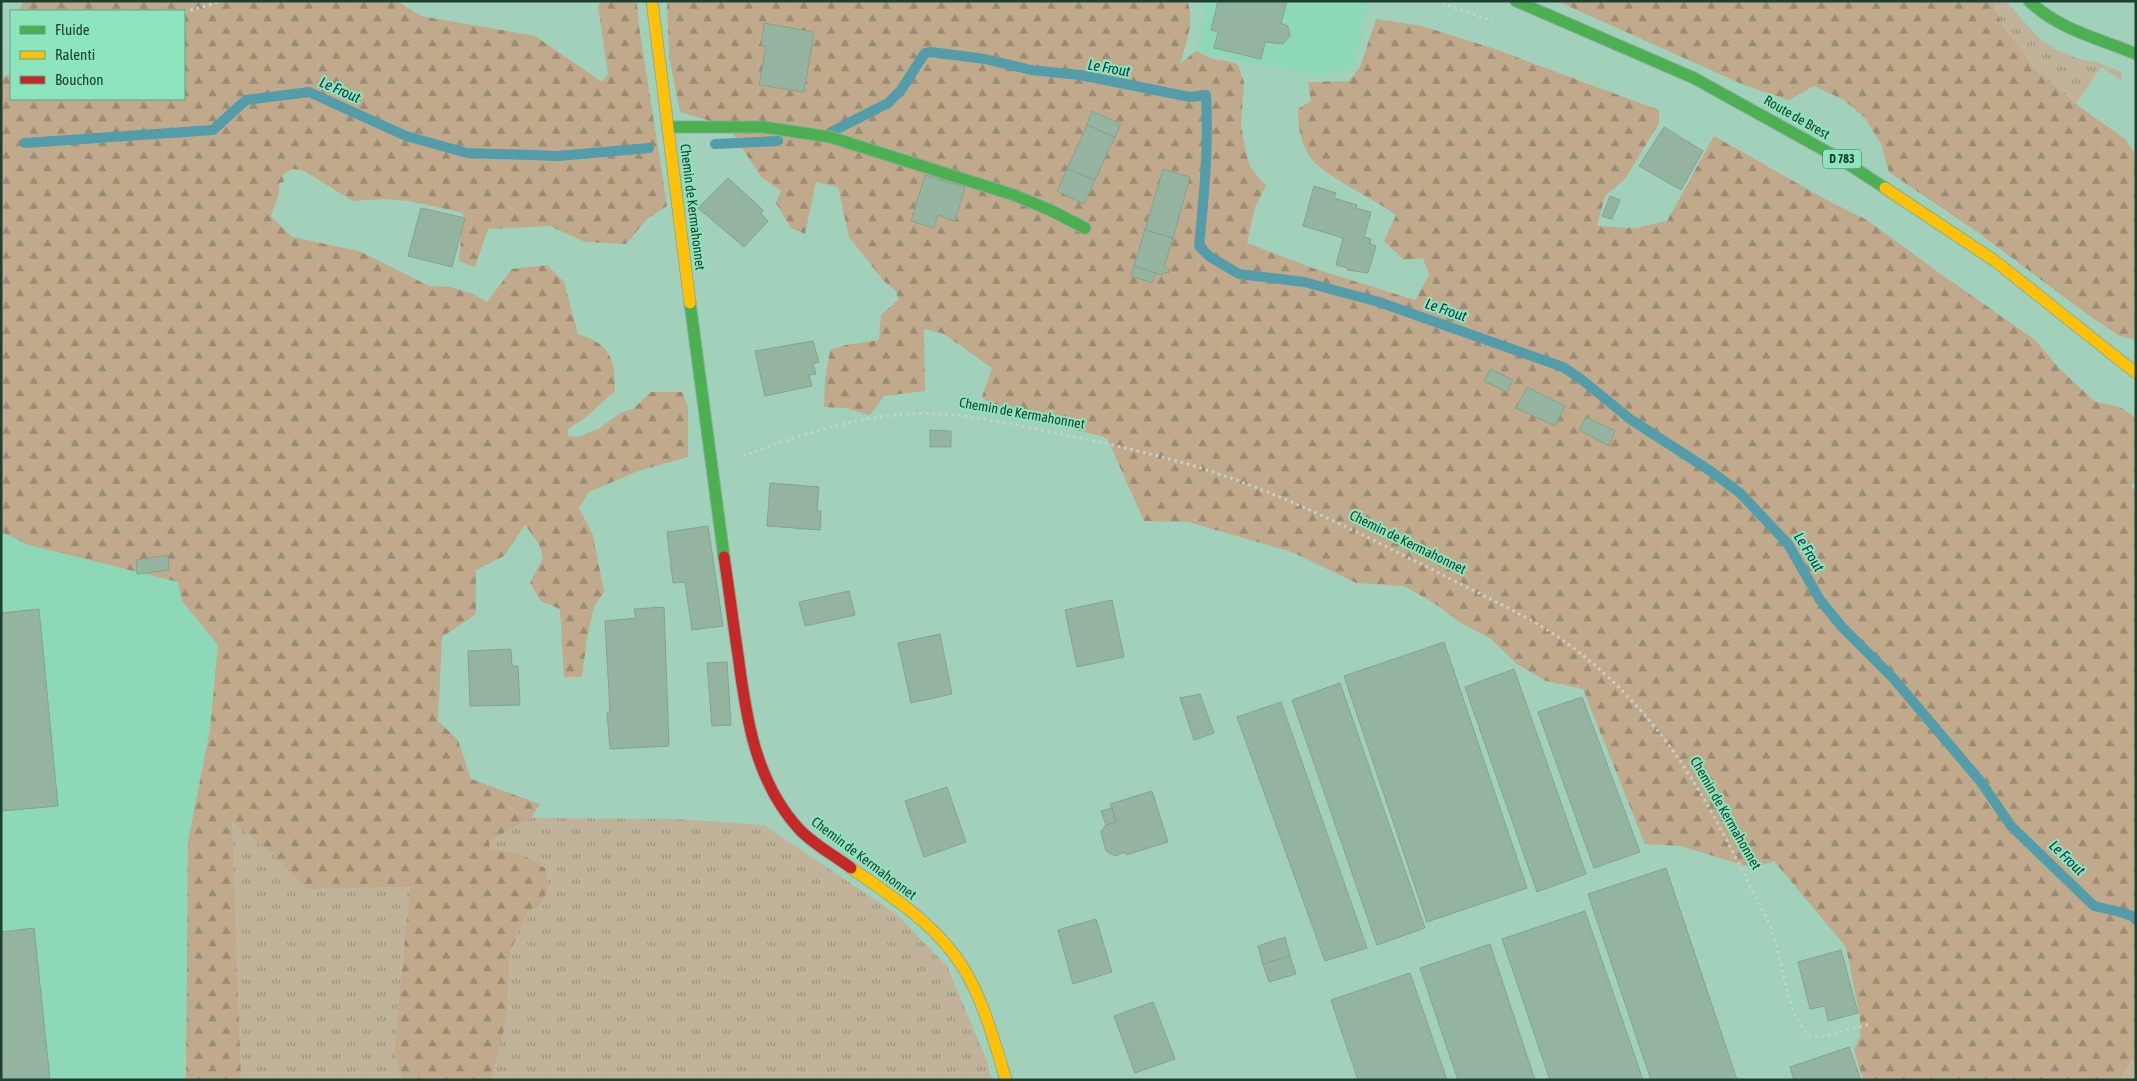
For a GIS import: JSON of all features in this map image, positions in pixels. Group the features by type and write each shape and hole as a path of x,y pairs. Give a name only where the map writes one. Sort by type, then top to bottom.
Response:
{"street":[{"name":"Chemin de Kermahonnet","path":"652,1 676,200 744,703 754,752 764,775 787,814 800,829 817,844 901,904 941,939 954,955 970,982 1006,1080"},
{"name":"Route de Brest","path":"1516,1 1694,78 1842,160 1994,261 2136,373"},
{"path":"2029,1 2050,20 2070,30 2136,54"},
{"name":"Chemin de Kermahonnet","path":"668,128 764,127 827,138 912,162 996,189 1060,213 1085,228"}],"path":[{"path":"185,12 223,1"},
{"path":"1436,1 1498,24"},
{"name":"Chemin de Kermahonnet","path":"713,468 798,436 845,424 912,414 939,414 970,418 1107,444 1236,480 1309,510 1516,613 1563,640 1602,671 1637,705 1667,743 1696,787 1735,856 1773,934 1784,984 1795,1016 1802,1028 1808,1035 1821,1037 1870,1024"}],"shaded area":[{"path":"1207,1 1369,1 1356,54 1351,66 1341,71 1314,75 1198,52"},
{"path":"242,347 223,1080 1,1080 1,371"}],"green space":[{"path":"24,1 397,1 421,16 535,36 602,82 608,74 598,6 602,1 635,1 637,3 667,206 647,219 626,244 585,242 550,226 488,229 475,267 459,261 463,213 410,201 383,199 353,201 304,171 293,169 283,174 284,182 279,183 279,193 271,216 292,237 359,251 429,286 451,287 473,294 487,302 512,269 547,265 564,282 578,334 589,338 604,348 609,354 614,370 615,391 585,418 568,429 568,436 578,437 600,428 620,413 633,409 651,392 682,392 688,407 688,457 638,471 589,492 579,508 593,535 604,592 594,606 587,638 582,677 564,677 560,609 541,601 530,583 543,558 539,544 525,525 504,556 476,570 476,614 442,637 438,721 458,740 471,779 540,804 531,818 489,841 490,849 519,853 545,868 548,890 539,906 527,913 510,952 506,1022 491,1080 402,1080 394,1053 410,887 306,889 274,855 232,821 241,1080 186,1080 188,842 210,729 218,645 182,601 178,582 29,545 1,532 1,82 4,77 10,74 10,100 185,100 185,10 19,10"},
{"path":"667,1 1187,1 1190,24 1180,64 1196,51 1212,59 1228,61 1238,65 1244,82 1241,125 1245,148 1250,167 1266,186 1255,207 1247,243 1315,269 1415,300 1429,275 1423,258 1404,260 1384,241 1396,215 1325,171 1310,157 1300,133 1298,109 1311,101 1308,82 1349,81 1360,67 1376,19 1422,26 1492,48 1659,110 1659,123 1625,179 1605,196 1597,226 1636,228 1667,221 1714,136 1823,198 1867,220 2034,339 2060,369 2094,401 2122,408 2136,418 2136,480 2131,486 2136,490 2136,1052 2120,1080 1863,1080 1854,1049 1860,1037 1860,1018 1846,947 1774,861 1752,868 1681,846 1645,844 1583,689 1546,681 1518,665 1490,638 1459,622 1437,605 1404,586 1356,583 1292,552 1188,522 1144,521 1107,438 995,408 982,397 992,368 944,334 924,329 925,391 884,396 870,415 845,408 824,407 825,380 830,350 846,345 879,340 881,315 898,300 896,291 884,281 849,237 838,187 816,182 805,234 791,228 776,203 781,191 761,177 728,126 680,112 669,56"},
{"path":"1557,1 1992,1 2003,26 2037,71 2076,104 2125,139 2136,155 2136,340 2120,336 2091,317 1980,234 1889,172 1881,144 1865,118 1844,100 1814,86 1789,100 1744,85"},
{"path":"1992,1 2006,1 2037,36 2055,49 2076,58 2096,62 2121,72 2122,81 2101,67 2076,104 2037,71 2003,26"},
{"path":"531,818 676,819 764,825 896,914 947,966 986,1059 992,1080 491,1080 506,1022 510,952 527,913 539,906 519,853 490,849 489,841"},
{"path":"232,821 274,855 307,889 410,887 394,1053 402,1080 241,1080"},
{"path":"2136,1052 2136,1080 2120,1080"}],"building":[{"path":"1218,1 1287,1 1281,23 1288,26 1290,36 1283,44 1265,42 1261,59 1214,48 1218,32 1211,30"},
{"path":"764,23 814,32 804,92 759,85 766,46 761,46"},
{"path":"1092,111 1121,124 1115,137 1087,125"},
{"path":"1087,125 1115,137 1095,180 1067,169"},
{"path":"1664,127 1703,151 1681,190 1639,166"},
{"path":"1067,169 1095,180 1084,204 1057,191"},
{"path":"1163,169 1190,177 1173,238 1145,230"},
{"path":"925,175 965,187 955,221 938,215 934,228 911,221"},
{"path":"728,178 763,210 761,214 768,221 744,247 698,208"},
{"path":"1314,186 1336,193 1334,198 1357,205 1356,208 1371,212 1364,237 1371,239 1370,244 1376,246 1368,273 1347,270 1348,268 1336,265 1343,238 1303,226"},
{"path":"1610,196 1620,200 1612,219 1602,216"},
{"path":"421,208 465,218 452,267 408,256"},
{"path":"1145,230 1173,238 1164,267 1169,269 1169,273 1163,272 1162,275 1134,266"},
{"path":"1134,266 1156,273 1152,283 1131,276"},
{"path":"813,341 819,362 813,364 816,374 809,375 812,386 765,396 755,351"},
{"path":"1490,369 1513,380 1507,392 1484,381"},
{"path":"1527,387 1565,406 1555,426 1516,408"},
{"path":"1586,417 1615,431 1609,446 1579,430"},
{"path":"930,430 951,431 951,447 930,447"},
{"path":"770,483 819,487 817,511 821,511 820,530 767,526"},
{"path":"708,526 723,626 692,630 685,582 673,583 667,532"},
{"path":"168,555 169,570 137,574 136,560"},
{"path":"849,591 855,615 805,626 799,602"},
{"path":"1112,600 1124,657 1077,667 1065,610"},
{"path":"664,607 669,746 610,749 607,712 610,712 605,621 636,618 634,609"},
{"path":"39,609 58,806 1,811 1,613"},
{"path":"940,634 952,694 911,703 898,643"},
{"path":"1444,642 1527,888 1427,922 1344,676"},
{"path":"511,649 512,666 518,666 520,705 470,706 468,651"},
{"path":"727,662 731,725 712,726 707,663"},
{"path":"1514,669 1586,874 1537,892 1465,687"},
{"path":"1340,683 1425,928 1377,945 1292,700"},
{"path":"1200,694 1214,733 1194,740 1180,698"},
{"path":"1582,697 1640,852 1594,868 1538,712"},
{"path":"1281,702 1367,948 1325,961 1237,717"},
{"path":"947,787 966,842 924,857 905,801"},
{"path":"1152,791 1168,842 1126,855 1125,852 1115,856 1106,851 1101,832 1106,825 1116,822 1110,804"},
{"path":"1112,808 1116,822 1106,825 1101,811"},
{"path":"1666,868 1737,1080 1651,1080 1588,894"},
{"path":"1585,911 1643,1080 1550,1080 1502,939"},
{"path":"1096,919 1112,972 1073,984 1058,930"},
{"path":"34,928 50,1080 1,1080 1,932"},
{"path":"1285,937 1290,956 1263,964 1258,946"},
{"path":"1490,944 1535,1080 1458,1080 1420,968"},
{"path":"1841,950 1858,1013 1828,1021 1825,1006 1810,1009 1798,962"},
{"path":"1290,956 1296,974 1269,982 1263,964"},
{"path":"1410,973 1447,1080 1358,1080 1331,1000"},
{"path":"1153,1002 1175,1059 1135,1073 1114,1016"},
{"path":"1849,1047 1861,1080 1794,1080 1790,1067"}],"waterway":[{"name":"Le Frout","path":"831,132 888,103 901,90 925,53 931,52 985,59 1031,70 1080,75 1190,97 1206,95 1206,152 1199,246 1210,257 1239,274 1304,282 1379,302 1563,367 1581,379 1630,419 1709,470 1740,493 1788,544 1820,600 1842,627 1893,678 1981,782 2011,826 2094,906 2120,912 2132,916 2136,920"},
{"name":"Le Frout","path":"25,143 213,130 246,100 309,92 406,136 467,153 558,156 649,148"},
{"name":"Le Frout","path":"715,144 778,141"}],"traffic: fast":[{"path":"1516,1 1694,78 1842,160 1885,188"},
{"path":"2029,1 2041,11 2066,26 2136,54"},
{"path":"668,127 763,127 830,137 1014,195 1050,210 1085,228"},
{"path":"690,303 724,557"}],"traffic: slow":[{"path":"652,1 690,303"},
{"path":"1885,188 1995,261 2136,373"},
{"path":"851,868 918,917 931,928 953,953 963,967 979,998 1006,1080"}],"traffic: jam":[{"path":"724,557 749,725 762,769 784,810 799,829 851,868"}]}
